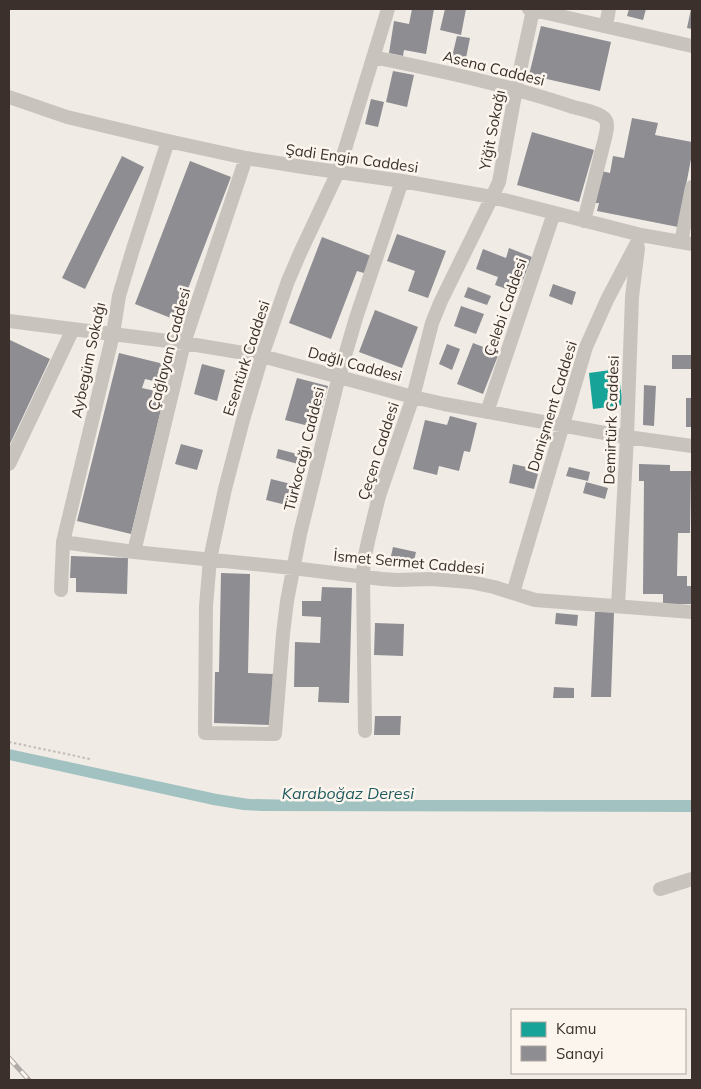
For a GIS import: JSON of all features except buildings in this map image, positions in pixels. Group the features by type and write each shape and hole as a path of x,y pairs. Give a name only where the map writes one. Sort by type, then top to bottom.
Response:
{"street":[{"name":"Esentürk Caddesi","path":"275,734 205,733 206,606 210,559 225,489 262,356 297,260 338,172 388,9"},
{"path":"531,9 692,46"},
{"name":"Yiğit Sokağı","path":"492,197 499,182 531,9"},
{"path":"606,26 610,9"},
{"name":"Asena Caddesi","path":"373,56 516,89 591,112 605,119 607,124 605,138 584,221"},
{"name":"Şadi Engin Caddesi","path":"9,97 67,117 246,158 402,181 492,197 641,235 686,243"},
{"name":"Aybegüm Sokağı","path":"61,590 62,542 113,334 123,279 168,141"},
{"name":"Çağlayan Caddesi","path":"134,552 184,343 246,158"},
{"name":"Türkocağı Caddesi","path":"275,734 283,634 302,525 339,376 356,318 402,181"},
{"path":"686,243 692,186"},
{"name":"Çeçen Caddesi","path":"365,731 363,576 364,560 369,538 379,496 413,397 432,322 492,197"},
{"name":"Çelebi Caddesi","path":"487,412 554,213"},
{"name":"Danişment Caddesi","path":"514,593 586,347 607,300 641,235"},
{"name":"Demirtürk Caddesi","path":"618,606 632,297 634,271 641,235"},
{"name":"Dağlı Caddesi","path":"9,321 184,343 262,356 413,397 563,426 692,446"},
{"path":"9,464 73,329"},
{"name":"İsmet Sermet Caddesi","path":"62,542 134,552 397,580 432,579 470,582 494,586 535,600 692,612"},
{"path":"660,888 692,880"}],"path":[{"path":"9,742 90,759"}],"water":[{"path":"9,749 217,794 249,799 692,800 692,812 243,810 9,760"}],"railway":[{"path":"9,1058 29,1080"}],"water label":[{"name":"Karaboğaz Deresi","path":"348,793"}]}
